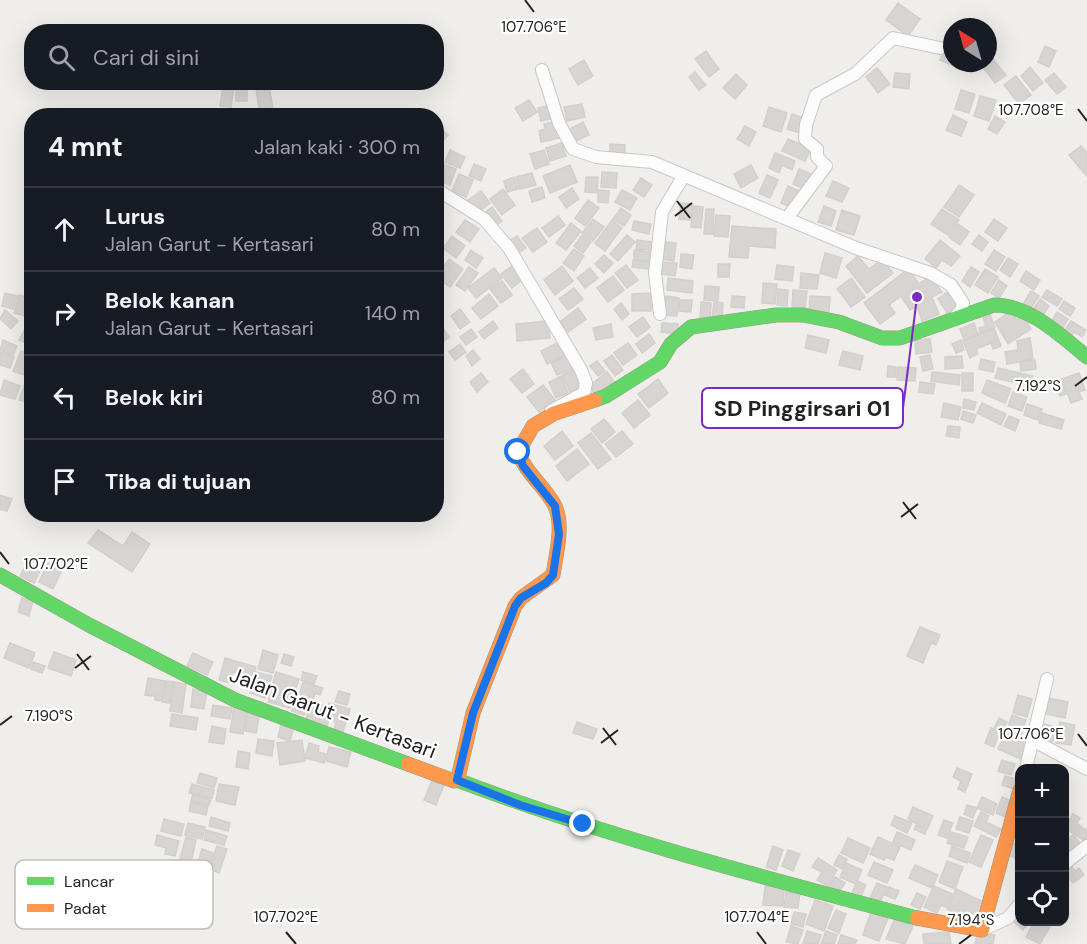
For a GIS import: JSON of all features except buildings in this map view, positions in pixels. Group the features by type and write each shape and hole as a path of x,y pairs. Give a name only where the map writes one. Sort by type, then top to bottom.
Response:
{"street":[{"path":"787,218 826,166 817,157 817,149 805,139 806,125 816,95 855,74 893,38 940,48"},
{"path":"542,70 559,123 573,149 596,157 652,162 856,248 930,273 951,285 963,303 961,311 953,318"},
{"path":"660,314 655,273 662,212 683,177"},
{"path":"444,194 484,219 509,248 584,377 586,383 584,393 563,402 533,426"},
{"path":"533,426 553,414 606,396 642,374 660,362 671,344 690,327 777,315 803,315 839,322 882,338 900,338 994,304 1005,304 1037,320 1087,357"},
{"name":"Jalan Garut - Kertasari","path":"0,575 96,629 235,700 442,777 457,780 473,713 515,606 526,594 550,579 556,568 559,534 557,512 523,466 518,452 533,426"},
{"path":"1027,764 1047,679"},
{"path":"1034,741 1087,769"},
{"path":"457,780 520,805 700,862 920,919 982,930 1008,918 1015,910"},
{"path":"982,930 1015,808"},
{"path":"1069,861 1087,846"}],"traffic: fast":[{"path":"595,400 606,396 660,362 671,344 691,327 776,315 803,315 839,322 882,338 900,338 994,305 1007,306 1044,323 1087,357"},
{"path":"0,575 89,625 235,700 408,764"},
{"path":"457,780 513,801 628,838 917,918"}],"traffic: slow":[{"path":"408,764 454,781 458,778 473,713 515,606 521,598 553,575 558,540 558,514 551,499 521,460 518,452 533,426 553,414 595,400"},
{"path":"917,918 982,930 1015,808"}],"place":[{"name":"SD Pinggirsari 01","path":"917,297"}],"route":[{"path":"518,452 523,466 555,506 557,512 559,534 556,568 546,583 526,594 515,606 473,713 457,780 520,805 583,824"}]}
